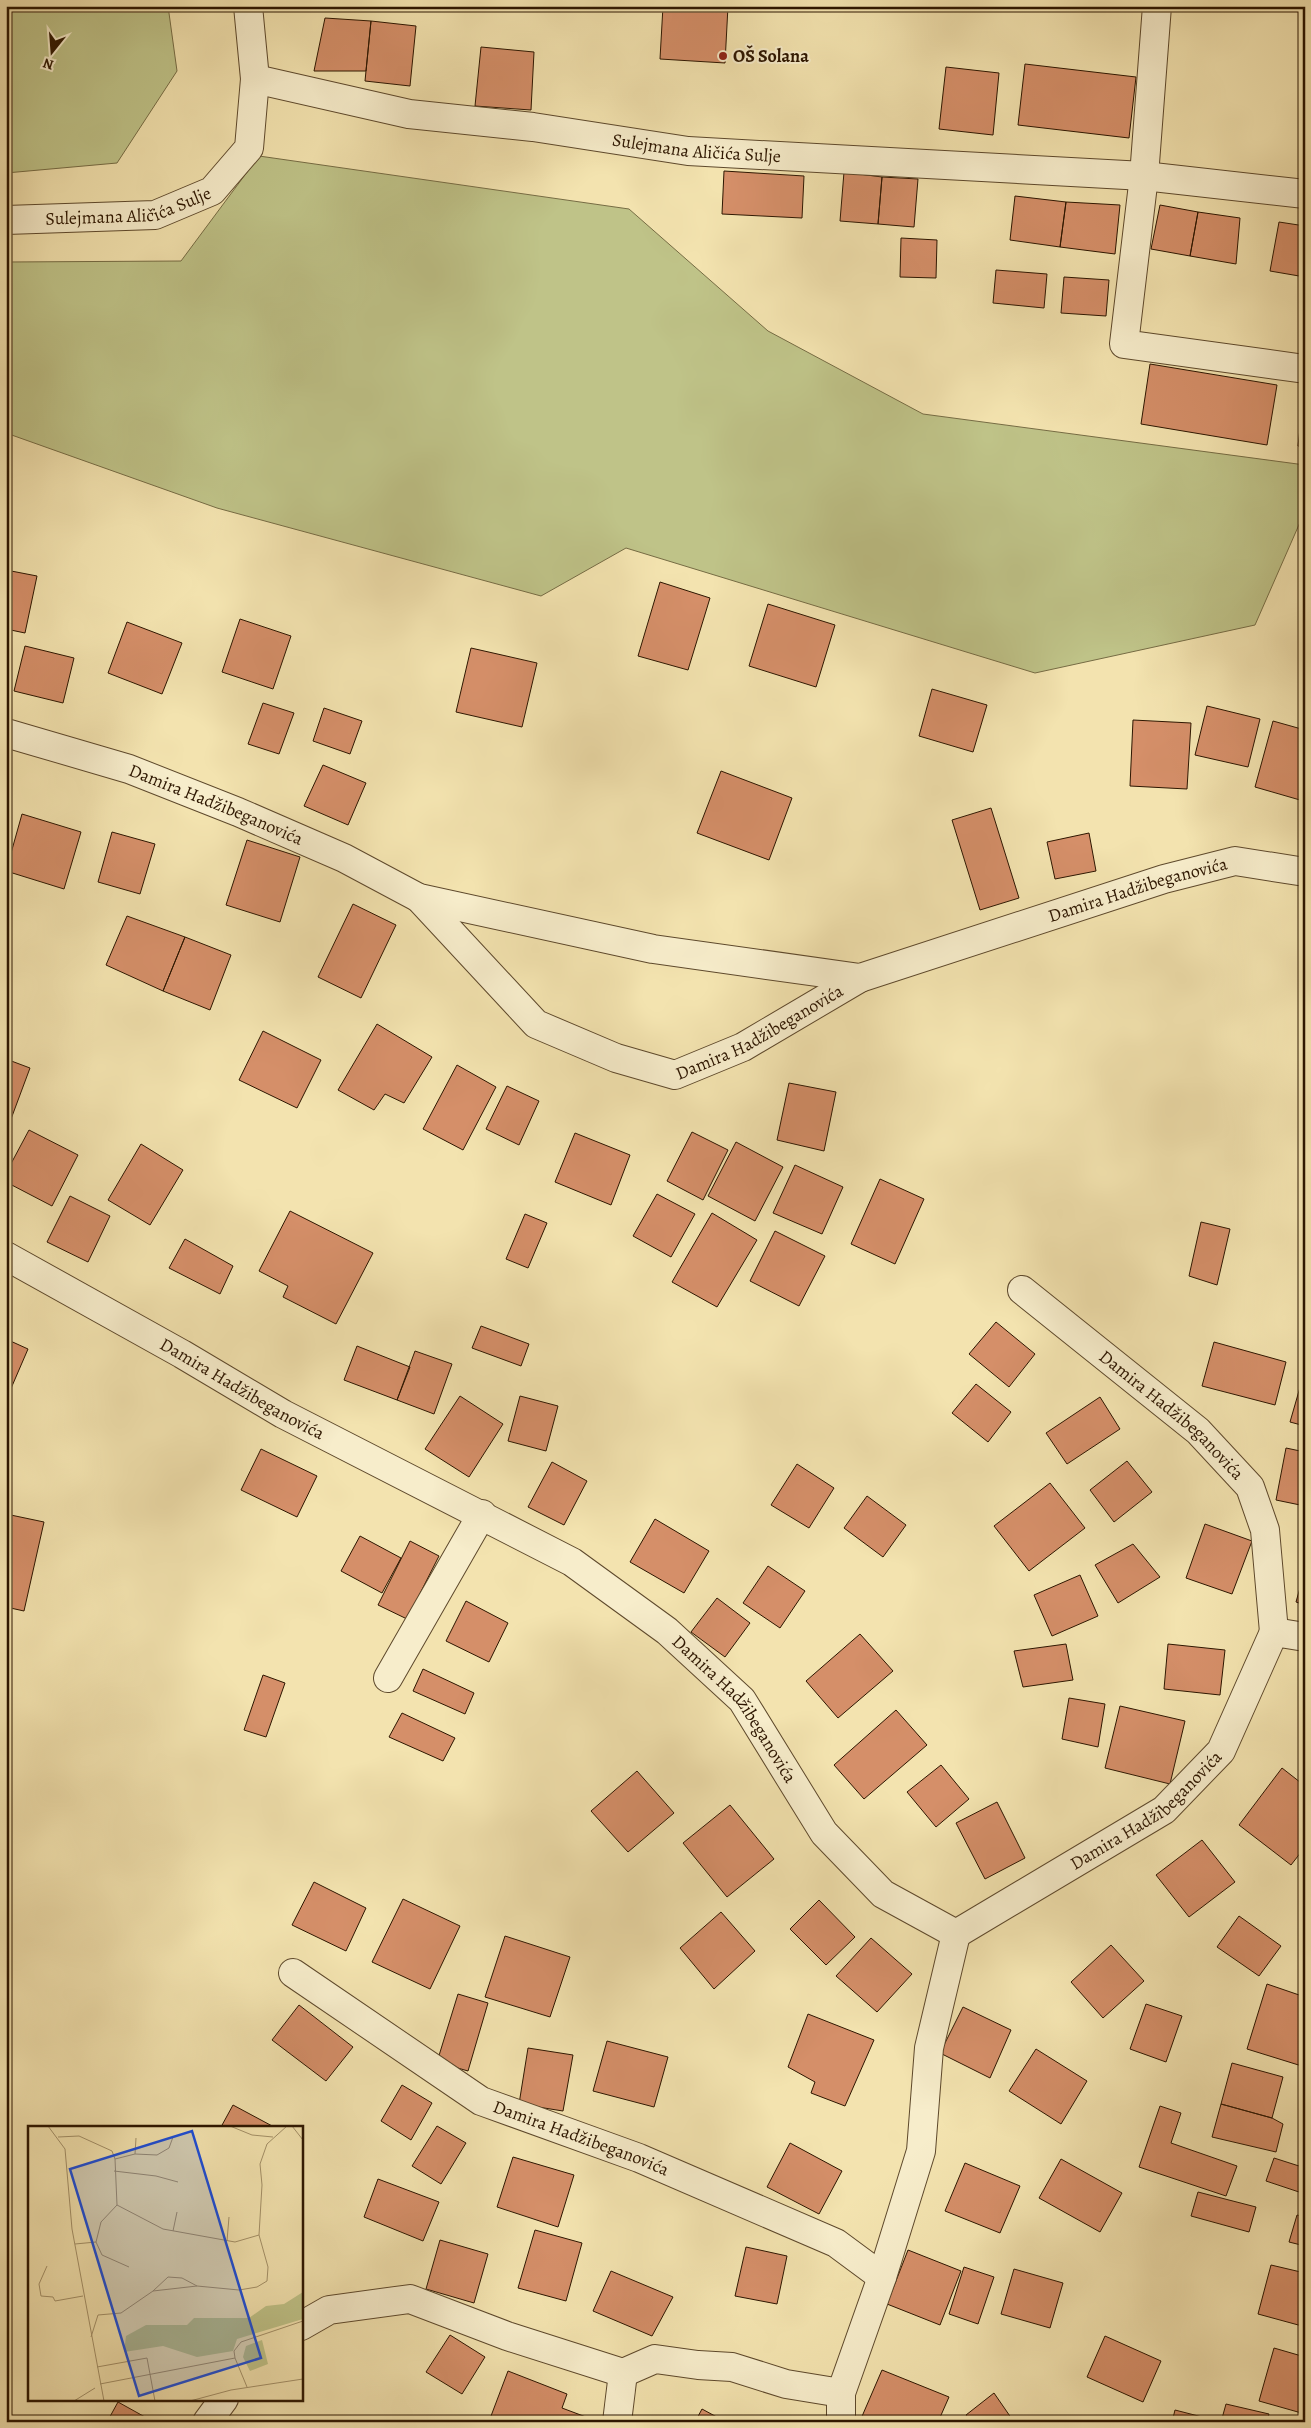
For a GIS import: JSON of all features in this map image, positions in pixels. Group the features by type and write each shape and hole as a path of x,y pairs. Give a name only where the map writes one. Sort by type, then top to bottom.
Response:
{"street":[{"name":"Sulejmana Aličića Sulje","path":"6,220 155,215 212,191 249,148 255,78 248,6"},
{"path":"1156,6 1144,176 1124,344 1305,368"},
{"name":"Sulejmana Aličića Sulje","path":"255,78 409,114 533,127 688,151 1144,176 1305,194"},
{"name":"Damira Hadžibeganovića","path":"6,733 129,769 238,812 344,858 419,898 653,949 860,978"},
{"name":"Damira Hadžibeganovića","path":"419,898 536,1024 616,1058 676,1075 743,1047 860,978 1164,879 1235,862 1305,872"},
{"name":"Damira Hadžibeganovića","path":"6,1256 182,1354 283,1414 412,1481 482,1514 572,1562 667,1631 742,1700 824,1833 883,1894 956,1934 1164,1810 1221,1751 1274,1632 1265,1530 1250,1487 1198,1431 1022,1290"},
{"path":"388,1678 482,1514"},
{"path":"1274,1632 1305,1637"},
{"path":"841,2422 841,2393 882,2277 921,2152 929,2048 956,1934"},
{"name":"Damira Hadžibeganovića","path":"293,1973 481,2101 639,2158 836,2243 882,2277"},
{"path":"302,2325 329,2310 410,2299 507,2336 623,2373 655,2359 698,2365 732,2367 786,2384 841,2393"},
{"path":"617,2422 623,2373"},
{"path":"207,2422 223,2400"}],"green space":[{"path":"6,6 168,6 177,71 117,163 6,173"},
{"path":"259,156 629,209 768,331 923,414 1305,465 1305,511 1255,625 1035,673 626,548 541,596 217,508 6,433 6,262 181,261"}],"building":[{"path":"663,6 728,6 725,63 660,59"},
{"path":"325,18 371,21 366,71 314,71"},
{"path":"371,21 416,26 410,86 365,81"},
{"path":"481,47 534,52 531,110 475,106"},
{"path":"1025,64 1136,77 1129,138 1018,125"},
{"path":"946,67 999,73 993,135 939,129"},
{"path":"724,171 804,176 802,218 722,214"},
{"path":"844,172 882,177 878,224 840,221"},
{"path":"882,177 918,179 914,227 878,224"},
{"path":"1015,196 1066,202 1060,247 1010,240"},
{"path":"1066,202 1120,205 1115,254 1060,247"},
{"path":"1160,205 1198,212 1190,256 1151,249"},
{"path":"1198,212 1240,218 1236,264 1190,256"},
{"path":"1279,222 1305,226 1305,277 1270,271"},
{"path":"901,238 937,240 936,278 900,277"},
{"path":"996,270 1047,274 1044,308 993,303"},
{"path":"1064,277 1109,280 1106,316 1061,313"},
{"path":"1150,364 1277,385 1267,445 1141,424"},
{"path":"1305,392 1305,447 1298,446"},
{"path":"6,570 37,576 25,633 6,629"},
{"path":"660,582 710,598 688,670 638,656"},
{"path":"768,604 835,625 816,687 749,666"},
{"path":"240,619 291,636 273,689 222,672"},
{"path":"127,622 182,643 162,694 108,673"},
{"path":"25,646 74,658 63,703 14,691"},
{"path":"471,648 537,663 522,727 456,712"},
{"path":"932,689 987,705 973,752 919,736"},
{"path":"263,703 294,713 279,754 248,744"},
{"path":"1207,706 1260,719 1248,767 1195,755"},
{"path":"324,708 362,721 350,754 313,741"},
{"path":"1133,720 1191,723 1187,789 1130,786"},
{"path":"1273,721 1305,730 1305,782 1300,800 1255,787"},
{"path":"323,765 366,783 348,825 304,806"},
{"path":"721,771 792,798 769,860 697,833"},
{"path":"991,808 1019,898 980,910 952,820"},
{"path":"22,814 81,832 64,889 6,871"},
{"path":"112,832 155,844 140,894 98,882"},
{"path":"1089,833 1096,871 1055,879 1047,842"},
{"path":"247,840 300,857 280,922 226,905"},
{"path":"353,904 396,925 361,998 318,977"},
{"path":"127,916 185,937 163,991 106,965"},
{"path":"185,937 231,955 210,1010 163,991"},
{"path":"377,1024 432,1057 404,1103 385,1094 374,1110 338,1090"},
{"path":"263,1031 321,1060 297,1108 239,1080"},
{"path":"6,1059 30,1068 11,1119 6,1117"},
{"path":"457,1065 496,1087 463,1150 423,1129"},
{"path":"789,1083 836,1092 824,1151 777,1140"},
{"path":"507,1086 539,1101 519,1145 486,1129"},
{"path":"29,1130 78,1155 52,1206 6,1182 6,1173"},
{"path":"692,1132 728,1150 703,1200 667,1181"},
{"path":"575,1133 630,1155 611,1205 555,1182"},
{"path":"736,1142 783,1167 755,1221 708,1196"},
{"path":"141,1144 183,1170 150,1225 108,1200"},
{"path":"795,1165 843,1187 822,1234 773,1213"},
{"path":"880,1179 924,1199 895,1264 851,1244"},
{"path":"657,1194 695,1214 671,1257 633,1236"},
{"path":"70,1196 110,1216 88,1262 47,1242"},
{"path":"290,1211 373,1253 336,1324 283,1297 288,1286 259,1271"},
{"path":"712,1213 757,1240 717,1307 672,1282"},
{"path":"525,1214 547,1223 528,1268 506,1259"},
{"path":"1201,1222 1230,1229 1217,1285 1189,1276"},
{"path":"775,1231 825,1256 799,1306 750,1281"},
{"path":"185,1239 233,1266 220,1294 169,1268"},
{"path":"996,1322 1035,1354 1009,1387 969,1354"},
{"path":"481,1326 529,1344 521,1366 472,1348"},
{"path":"6,1339 28,1349 6,1400"},
{"path":"1214,1342 1286,1362 1275,1405 1202,1386"},
{"path":"357,1346 410,1367 397,1400 344,1380"},
{"path":"415,1351 452,1364 434,1414 397,1400"},
{"path":"1305,1370 1305,1426 1290,1422"},
{"path":"976,1384 1011,1412 988,1442 952,1413"},
{"path":"460,1396 503,1424 469,1477 425,1449"},
{"path":"520,1396 558,1406 546,1451 508,1441"},
{"path":"1100,1397 1120,1429 1067,1464 1046,1433"},
{"path":"1286,1448 1305,1452 1305,1506 1276,1500"},
{"path":"261,1449 317,1476 297,1517 241,1490"},
{"path":"1127,1461 1152,1492 1114,1522 1090,1490"},
{"path":"552,1462 587,1481 564,1525 528,1507"},
{"path":"797,1464 834,1488 809,1528 771,1505"},
{"path":"1050,1483 1085,1528 1029,1571 994,1526"},
{"path":"867,1496 906,1525 883,1557 844,1528"},
{"path":"6,1514 44,1522 24,1611 6,1607 6,1584 10,1569 6,1568"},
{"path":"655,1519 709,1551 684,1593 630,1562"},
{"path":"1205,1524 1252,1541 1232,1594 1186,1578"},
{"path":"360,1536 401,1558 382,1593 341,1571"},
{"path":"410,1541 439,1556 407,1619 378,1605"},
{"path":"1133,1544 1160,1577 1118,1603 1095,1565"},
{"path":"768,1566 805,1591 780,1628 743,1603"},
{"path":"1305,1570 1305,1605 1296,1602"},
{"path":"1080,1575 1098,1616 1052,1636 1034,1595"},
{"path":"717,1598 750,1623 725,1657 691,1632"},
{"path":"466,1601 508,1623 489,1662 446,1641"},
{"path":"860,1634 893,1671 838,1718 806,1681"},
{"path":"1066,1644 1073,1680 1023,1687 1014,1651"},
{"path":"1168,1644 1225,1650 1220,1695 1164,1689"},
{"path":"423,1669 474,1693 465,1714 413,1691"},
{"path":"263,1675 285,1683 266,1737 244,1730"},
{"path":"1069,1698 1105,1704 1098,1747 1062,1739"},
{"path":"1120,1706 1185,1721 1170,1784 1105,1768"},
{"path":"896,1710 927,1745 864,1799 834,1765"},
{"path":"402,1713 455,1738 443,1761 389,1737"},
{"path":"941,1765 969,1799 936,1827 907,1792"},
{"path":"1282,1768 1305,1786 1305,1847 1291,1865 1239,1825"},
{"path":"637,1771 674,1813 628,1852 591,1811"},
{"path":"997,1802 1025,1858 985,1879 956,1823"},
{"path":"730,1805 774,1859 727,1897 683,1843"},
{"path":"1202,1840 1235,1882 1189,1917 1156,1875"},
{"path":"314,1882 366,1908 346,1951 292,1925"},
{"path":"403,1899 460,1926 430,1989 372,1962"},
{"path":"819,1900 855,1937 826,1965 790,1929"},
{"path":"721,1912 755,1951 714,1989 680,1948"},
{"path":"1239,1916 1281,1946 1259,1976 1217,1947"},
{"path":"505,1936 570,1957 550,2017 485,1997"},
{"path":"871,1938 912,1974 877,2012 836,1976"},
{"path":"1111,1945 1144,1981 1103,2018 1071,1982"},
{"path":"1267,1984 1305,1997 1301,2011 1305,2012 1305,2067 1247,2049"},
{"path":"458,1994 488,2003 468,2071 437,2062"},
{"path":"1146,2004 1182,2016 1166,2062 1130,2049"},
{"path":"299,2005 353,2047 326,2081 272,2040"},
{"path":"963,2007 1011,2030 990,2078 940,2053"},
{"path":"808,2014 874,2040 845,2106 811,2093 815,2082 788,2067"},
{"path":"607,2041 668,2057 654,2107 593,2091"},
{"path":"528,2048 573,2055 563,2111 519,2104"},
{"path":"1036,2049 1087,2081 1061,2124 1009,2091"},
{"path":"1232,2063 1283,2077 1272,2118 1221,2104"},
{"path":"402,2085 432,2103 411,2140 381,2121"},
{"path":"1221,2104 1272,2118 1283,2124 1276,2152 1212,2137"},
{"path":"233,2105 272,2126 222,2126"},
{"path":"1160,2106 1181,2113 1171,2143 1237,2166 1226,2196 1139,2167"},
{"path":"437,2126 466,2143 441,2184 412,2166"},
{"path":"790,2143 842,2171 819,2214 767,2187"},
{"path":"1305,2148 1305,2194 1266,2181 1274,2158 1299,2166"},
{"path":"513,2157 574,2175 558,2227 497,2207"},
{"path":"1061,2159 1122,2193 1100,2232 1039,2198"},
{"path":"965,2163 1020,2186 1000,2233 945,2211"},
{"path":"378,2179 439,2202 423,2241 364,2217"},
{"path":"1198,2192 1256,2207 1249,2232 1191,2216"},
{"path":"1297,2215 1305,2217 1305,2246 1289,2242"},
{"path":"535,2230 582,2243 566,2301 518,2288"},
{"path":"440,2240 488,2254 474,2303 426,2289"},
{"path":"746,2247 787,2256 777,2304 735,2296"},
{"path":"908,2250 961,2271 940,2325 887,2304"},
{"path":"1271,2265 1305,2273 1305,2314 1302,2326 1258,2314"},
{"path":"964,2267 994,2277 978,2324 949,2314"},
{"path":"1014,2269 1063,2283 1050,2328 1001,2314"},
{"path":"611,2271 673,2297 652,2336 593,2311"},
{"path":"450,2335 485,2357 462,2394 426,2372"},
{"path":"1105,2336 1161,2361 1143,2402 1087,2377"},
{"path":"1274,2348 1305,2357 1305,2414 1259,2401"},
{"path":"882,2370 949,2397 938,2422 860,2421"},
{"path":"508,2371 567,2394 562,2408 594,2420 593,2422 507,2422 491,2416"},
{"path":"994,2393 1014,2422 971,2422 966,2415"},
{"path":"118,2402 154,2422 107,2422"},
{"path":"1226,2404 1269,2414 1267,2422 1221,2422"},
{"path":"702,2409 726,2422 695,2422"},
{"path":"1175,2410 1210,2419 1209,2422 1172,2422"}],"place":[{"name":"OŠ Solana","path":"723,56"}]}
